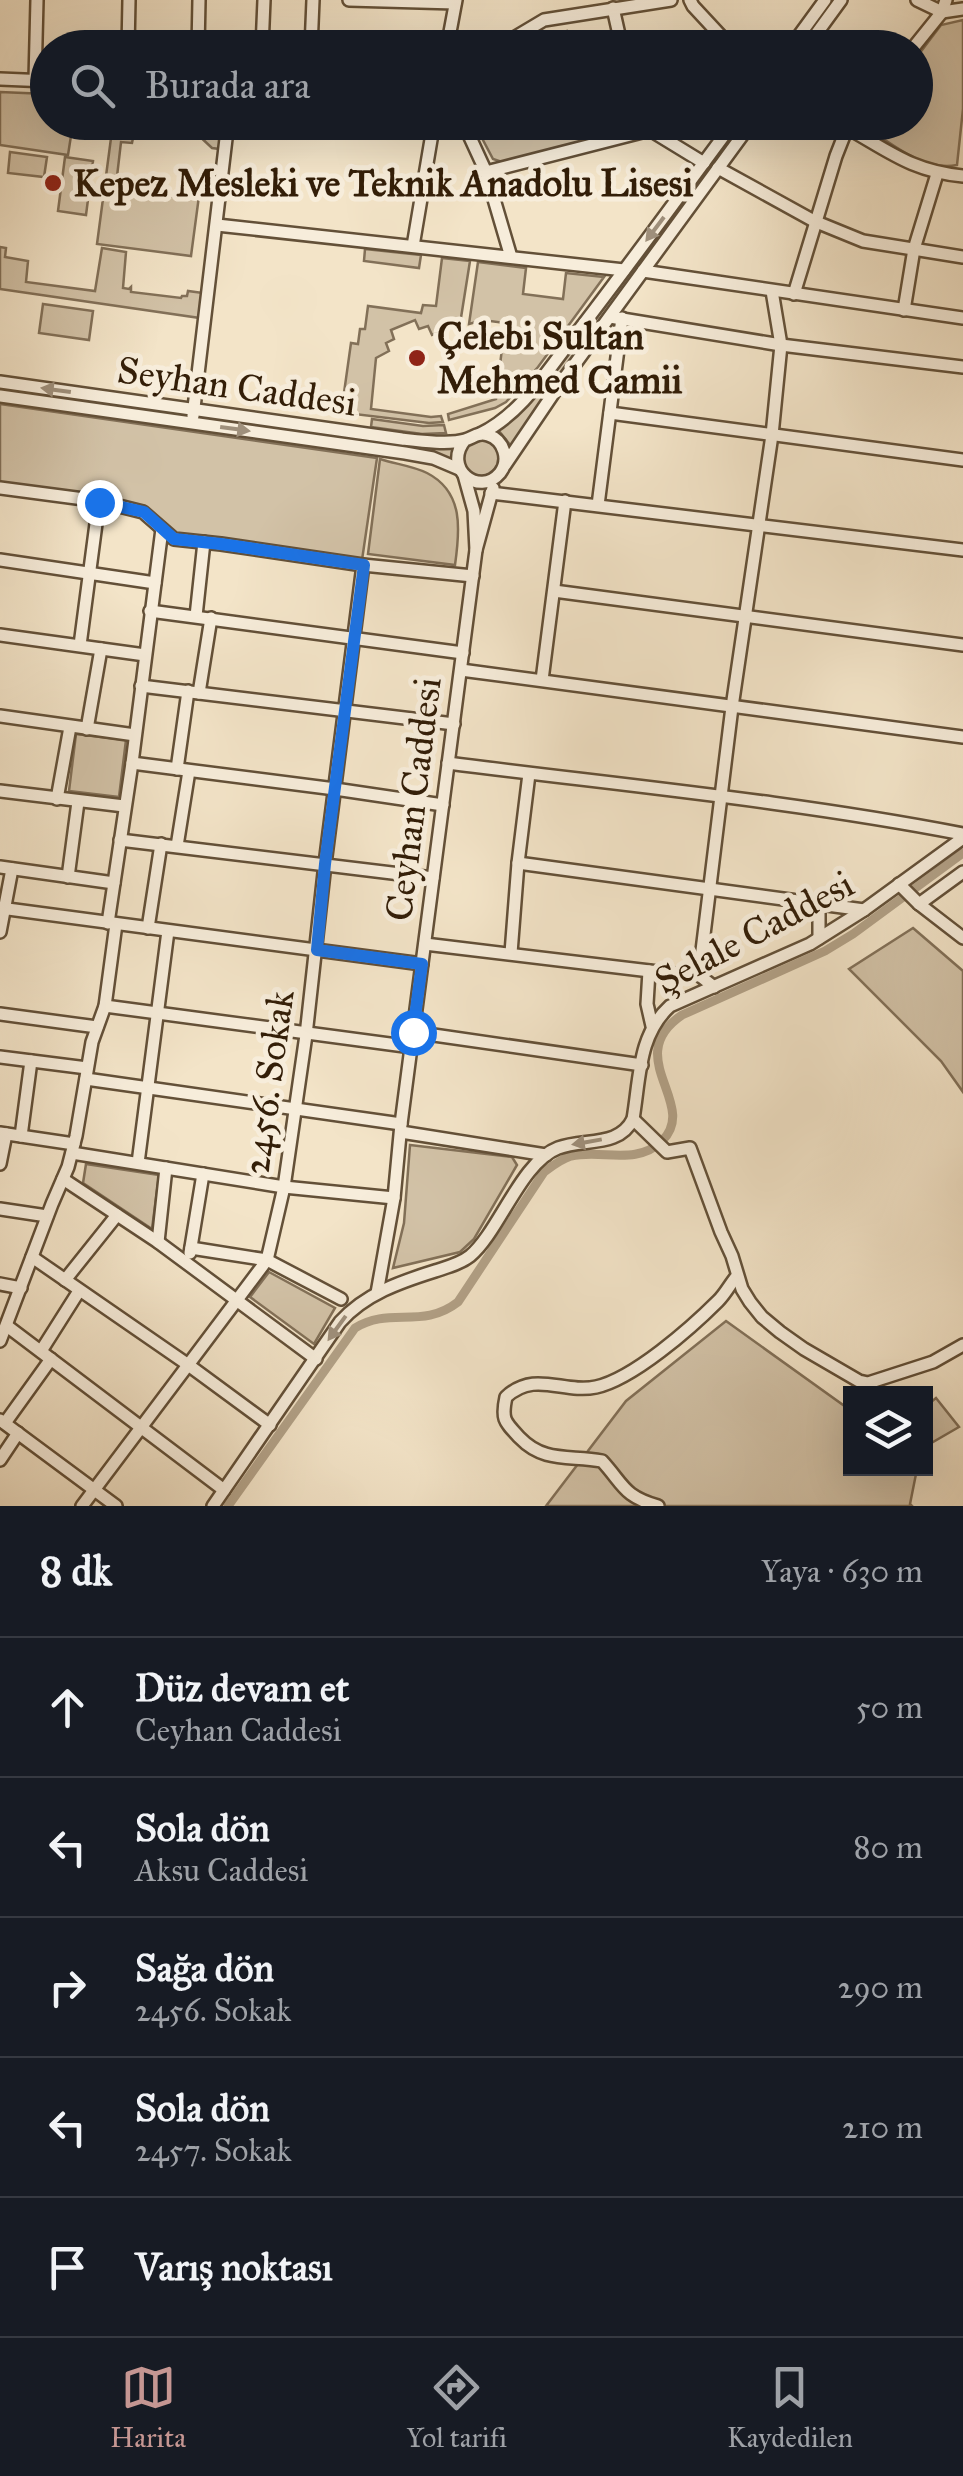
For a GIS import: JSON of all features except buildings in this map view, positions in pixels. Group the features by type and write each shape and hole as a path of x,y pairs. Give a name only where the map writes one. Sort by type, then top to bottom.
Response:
{"street":[{"path":"37,0 38,30"},
{"path":"129,30 130,0"},
{"path":"198,30 199,0"},
{"path":"263,30 264,0"},
{"path":"312,30 313,0"},
{"path":"349,0 455,1 450,30"},
{"path":"527,30 544,20 671,0"},
{"path":"690,0 716,30"},
{"path":"803,30 825,0"},
{"path":"819,30 841,0"},
{"path":"918,0 963,10"},
{"path":"926,30 944,6"},
{"path":"613,8 618,30"},
{"path":"0,80 30,80"},
{"path":"193,417 226,140"},
{"path":"412,246 431,140"},
{"path":"471,140 486,172 511,257"},
{"path":"486,172 598,140"},
{"path":"669,140 704,163"},
{"path":"480,434 496,439 505,452 501,472 485,482 462,472 457,454 465,440 499,424 518,406 721,140"},
{"name":"Ceyhan Caddesi","path":"377,1294 394,1198 476,550 491,493 536,417 616,317 643,271 739,140"},
{"path":"794,294 840,140"},
{"path":"870,140 898,158 937,174 963,176"},
{"path":"718,168 814,222 863,241 963,257"},
{"path":"904,310 914,248 937,174"},
{"path":"217,224 624,270"},
{"path":"643,271 963,318"},
{"path":"699,975 732,707 772,435 781,344 772,291"},
{"path":"598,505 610,413 616,317 781,344 963,366"},
{"name":"Seyhan Caddesi","path":"0,382 418,455 445,462 462,472"},
{"name":"Seyhan Caddesi","path":"0,396 402,440 465,440"},
{"path":"610,413 963,460"},
{"name":"Ceyhan Caddesi","path":"462,472 474,511 476,550"},
{"path":"0,488 144,512 174,539 473,576"},
{"path":"491,493 963,550"},
{"path":"542,680 565,501"},
{"path":"80,645 99,502"},
{"path":"0,1340 73,1148 92,1042 105,1006 114,882 162,529"},
{"path":"196,616 204,542"},
{"path":"0,560 155,583"},
{"name":"2456. Sokak","path":"82,1506 266,1260 284,1187 296,1109 364,565"},
{"path":"554,591 963,646"},
{"path":"150,611 463,653"},
{"path":"177,846 193,692 210,618"},
{"path":"0,636 145,656"},
{"path":"87,729 101,649"},
{"path":"460,670 963,738"},
{"path":"141,686 454,724"},
{"path":"0,716 136,735"},
{"path":"57,799 70,727"},
{"path":"132,763 443,805"},
{"path":"448,764 720,797 912,824 963,836"},
{"path":"511,953 530,774"},
{"path":"0,791 124,806"},
{"path":"68,877 78,802"},
{"name":"Şelale Caddesi","path":"633,1119 646,1039 670,1006 819,938 864,910 963,836"},
{"path":"120,840 434,878"},
{"path":"148,928 161,844"},
{"path":"518,863 864,910"},
{"path":"0,932 6,868 114,882"},
{"path":"919,904 963,872"},
{"path":"899,884 963,938"},
{"path":"819,904 819,938"},
{"path":"2,908 422,964"},
{"path":"138,1163 168,930"},
{"path":"425,944 699,975 714,986"},
{"path":"649,971 647,1004 652,1026"},
{"path":"105,1006 412,1047"},
{"path":"0,1014 98,1027"},
{"path":"413,1032 642,1065"},
{"path":"0,1057 148,1088 296,1109 546,1154"},
{"path":"22,1136 31,1061"},
{"path":"213,1506 354,1307 394,1285 447,1268 473,1254 546,1154 556,1148 618,1137 628,1130 633,1119 667,1152 690,1148 742,1289 762,1317 804,1349 868,1383 933,1362 963,1345"},
{"path":"0,1164 3,1134 166,1168 284,1187 394,1198"},
{"path":"158,1242 166,1168"},
{"path":"188,1266 204,1174"},
{"path":"63,1179 158,1242 316,1358"},
{"path":"0,1209 48,1216"},
{"path":"64,1280 117,1215"},
{"path":"191,1248 266,1260 341,1298"},
{"path":"32,1257 270,1425"},
{"path":"658,1506 641,1502 624,1490 602,1461 542,1454 529,1447 508,1427 504,1418 506,1397 519,1386 532,1383 587,1388 624,1377 679,1336 719,1300 737,1276"},
{"path":"0,1284 21,1288"},
{"path":"79,1290 46,1355 2,1421 116,1506"},
{"path":"7,1326 224,1490"},
{"path":"0,1460 18,1433"}],"shaded area":[{"path":"963,20 963,109 957,165 945,166 921,161 885,140 933,140 933,36 941,25"},
{"path":"0,92 30,93 30,140 70,140 68,155 0,145"},
{"path":"111,140 133,140 121,142 116,185 157,197 175,197 177,193 199,196 191,256 97,244"},
{"path":"204,140 221,140 220,149"},
{"path":"483,140 586,140 505,163 493,159"},
{"path":"727,140 734,140 511,446 499,431 525,406"},
{"path":"10,152 47,157 44,177 8,173"},
{"path":"65,157 93,161 86,215 58,211"},
{"path":"0,247 6,248 5,257 28,261 26,282 95,291 102,248 126,252 123,288 181,298 188,291 203,293 200,318 0,289"},
{"path":"365,249 421,255 419,268 364,261"},
{"path":"442,258 470,261 460,324 432,335 428,326 419,329 415,320 391,330 394,339 386,343 389,351 376,358 371,409 441,416 443,422 321,410 323,398 343,400 351,343 358,344 360,329 365,329 368,306 421,313 423,305 436,306"},
{"path":"478,262 526,268 523,294 563,299 566,273 604,277 538,367 506,402 449,420 448,414 496,399 505,323 483,320 469,324"},
{"path":"43,304 93,311 89,340 39,333"},
{"path":"0,388 189,414 188,417"},
{"path":"0,404 377,458 362,560 174,535 145,506 0,484"},
{"path":"200,416 455,446 451,459"},
{"path":"372,419 444,425 446,433 371,427"},
{"path":"481,440 494,445 499,458 494,471 481,476 468,471 463,458 468,445"},
{"path":"380,459 427,473 448,490 457,513 455,565 368,554"},
{"path":"76,734 126,740 119,797 69,791"},
{"path":"913,928 963,971 963,1092 941,1061 849,969"},
{"path":"410,1145 512,1157 517,1165 474,1239 460,1252 393,1268 404,1223"},
{"path":"86,1164 159,1175 152,1229 83,1183"},
{"path":"269,1272 335,1308 314,1344 250,1297"},
{"path":"726,1321 843,1405 843,1476 916,1476 912,1506 546,1506 626,1401"},
{"path":"936,1398 959,1427 933,1442"}],"waterway":[{"path":"228,1506 355,1328 381,1319 432,1315 458,1302 544,1172 557,1163 583,1154 641,1153 662,1141 671,1127 672,1112 658,1064 658,1047 665,1031 682,1015 825,951 963,853"}],"place":[{"name":"Kepez Mesleki ve Teknik Anadolu Lisesi","path":"53,183"},
{"name":"Çelebi Sultan Mehmed Camii","path":"417,358"}],"route":[{"path":"99,502 144,512 174,539 364,565 317,950 422,964 413,1032"}]}
